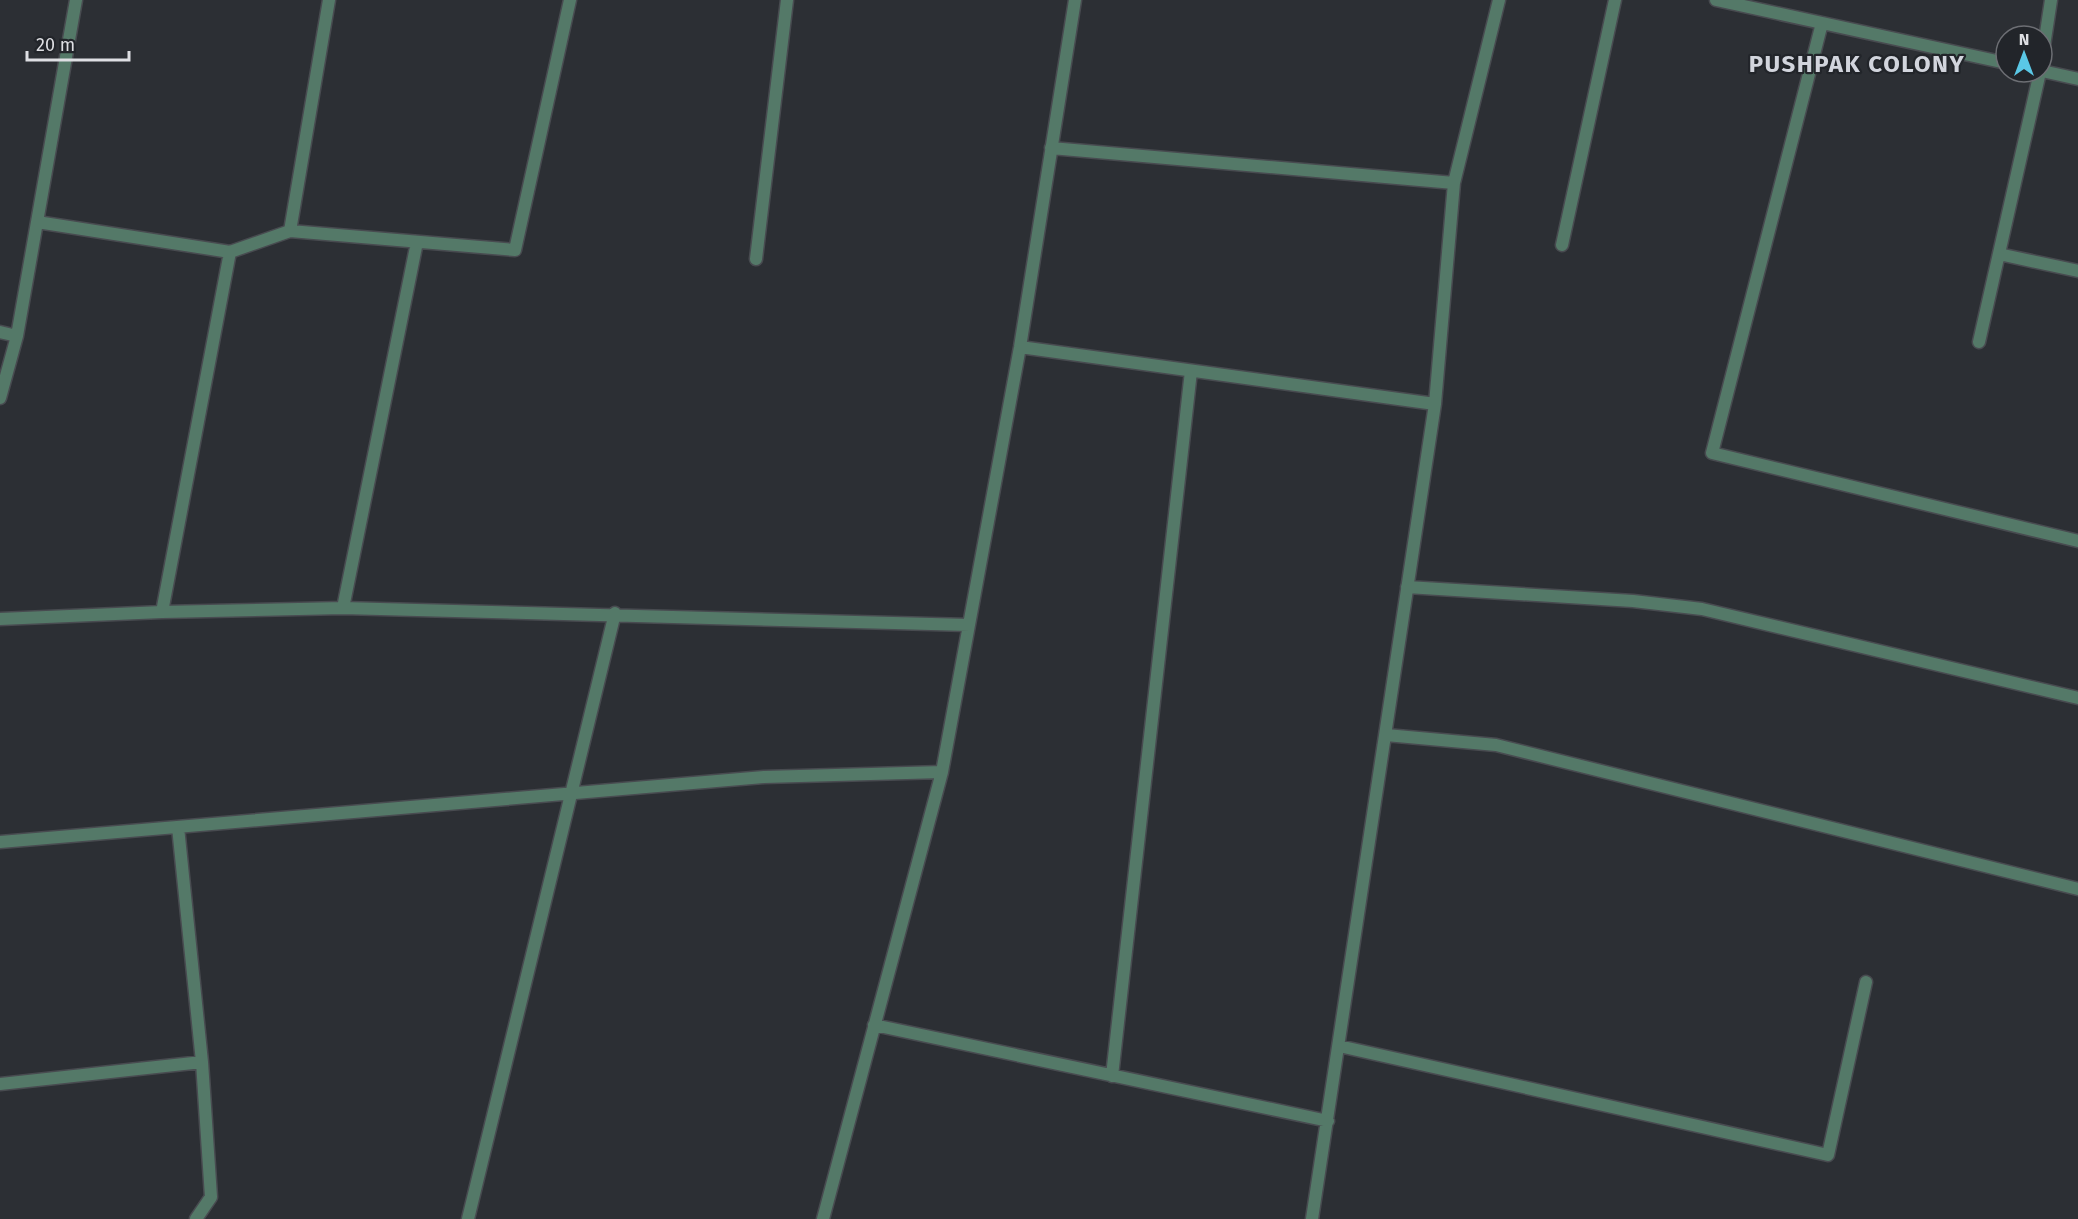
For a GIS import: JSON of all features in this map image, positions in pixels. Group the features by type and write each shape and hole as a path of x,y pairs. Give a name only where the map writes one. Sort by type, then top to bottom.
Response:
{"street":[{"path":"0,398 17,336 76,0"},
{"path":"290,231 329,0"},
{"path":"37,222 230,252 290,231 515,250 570,0"},
{"path":"756,259 787,0"},
{"path":"823,1219 942,772 1020,347 1075,0"},
{"path":"1312,1219 1435,404 1454,183 1499,0"},
{"path":"1562,245 1615,0"},
{"path":"1716,0 1994,60"},
{"path":"2047,24 2051,0"},
{"path":"1822,23 1712,453 2078,541"},
{"path":"2054,74 2078,79"},
{"path":"1979,342 2038,84"},
{"path":"1051,148 1454,183"},
{"path":"343,608 417,242"},
{"path":"162,612 230,252"},
{"path":"1999,254 2078,271"},
{"path":"0,332 17,336"},
{"path":"1020,347 1435,404"},
{"path":"1112,1076 1191,371"},
{"path":"1407,587 1633,601 1702,609 2078,698"},
{"path":"0,619 162,612 343,608 969,625"},
{"path":"468,1219 615,614"},
{"path":"1386,735 1496,745 2078,889"},
{"path":"0,842 764,777 942,772"},
{"path":"178,827 202,1062 211,1197 196,1219"},
{"path":"1339,1046 1828,1155 1866,982"},
{"path":"874,1025 1328,1121"},
{"path":"0,1084 202,1062"}],"district":[{"name":"PUSHPAK COLONY","path":"1857,64"}]}
